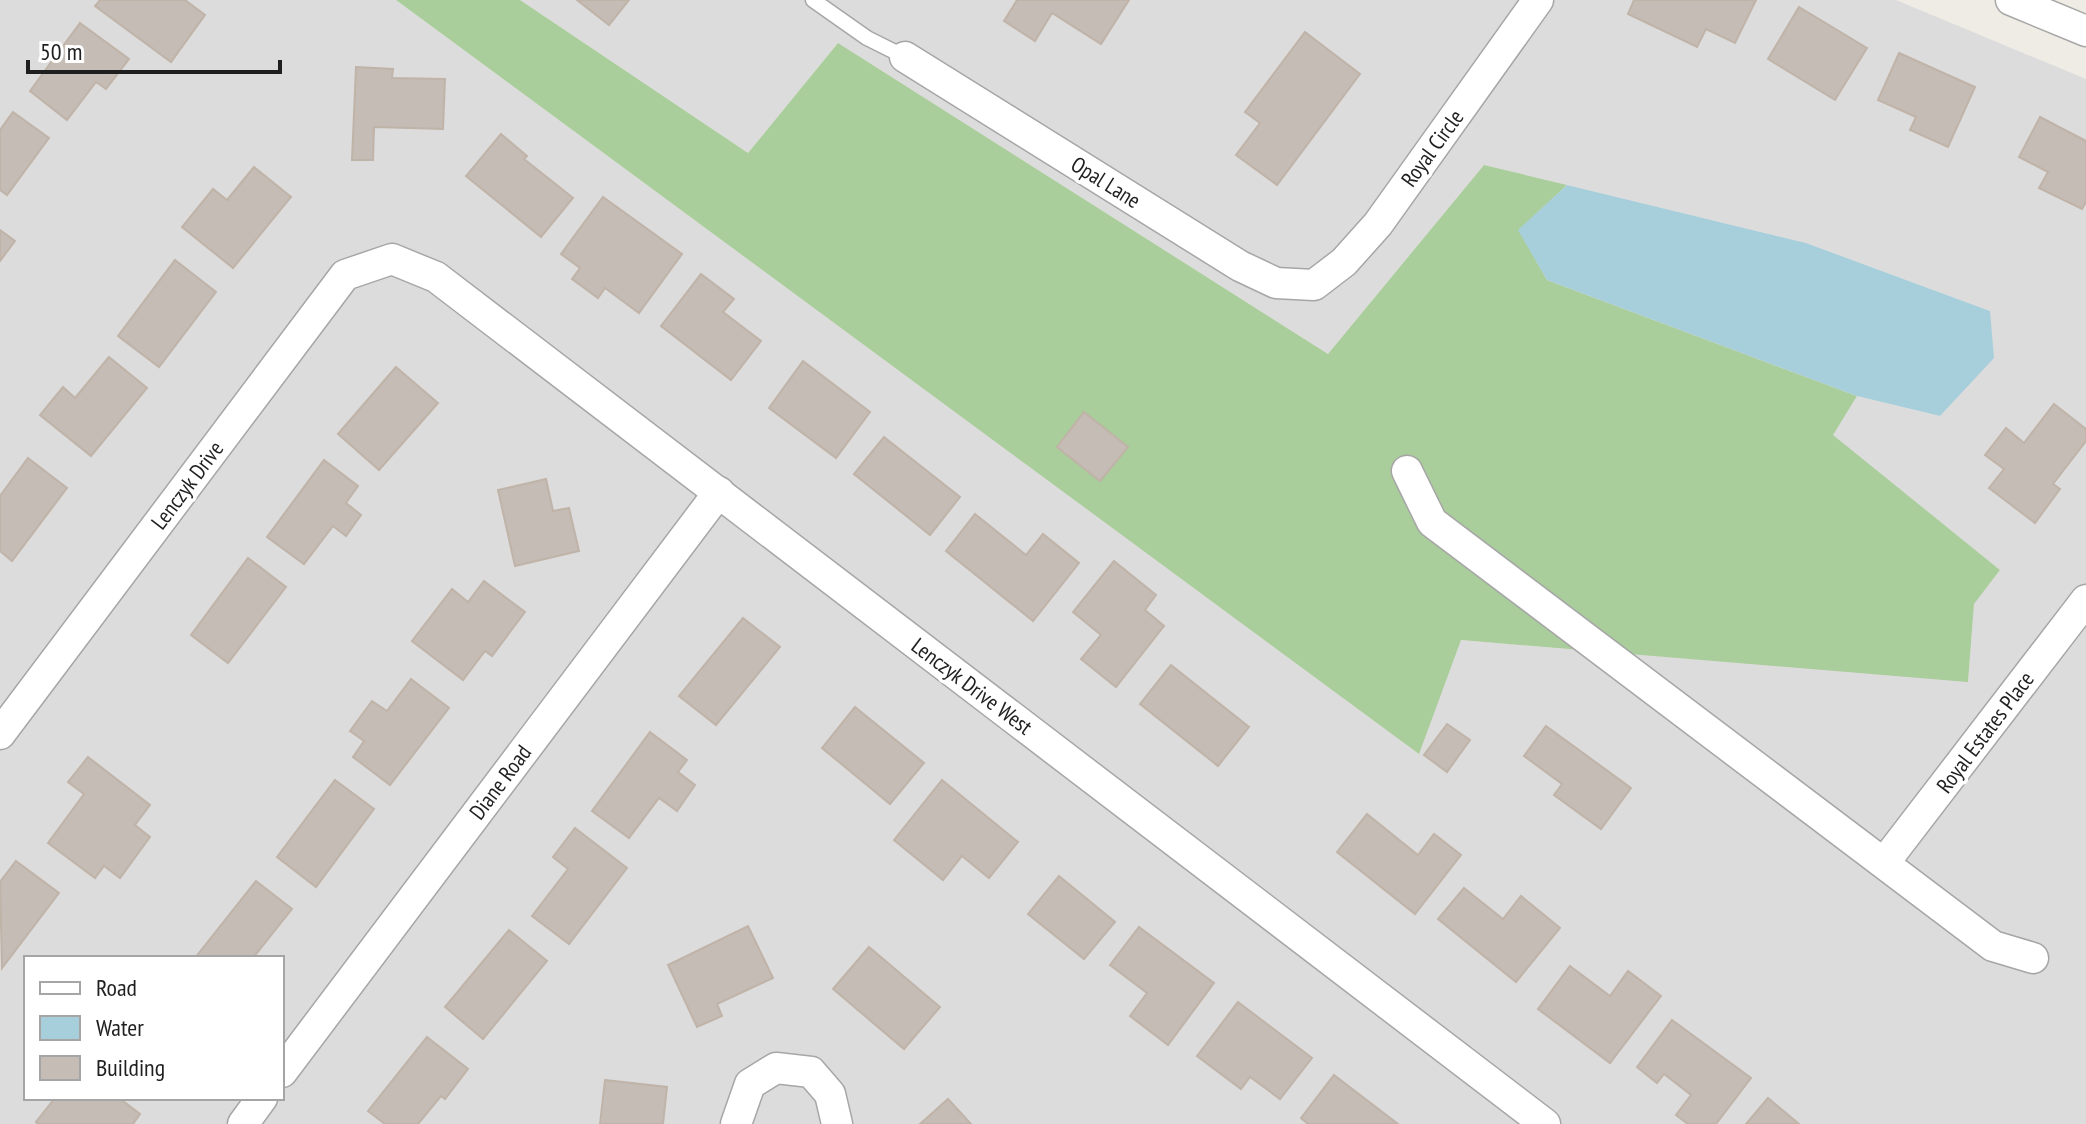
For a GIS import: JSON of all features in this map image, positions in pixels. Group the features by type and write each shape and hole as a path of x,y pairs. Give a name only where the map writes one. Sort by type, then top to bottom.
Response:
{"street":[{"name":"Royal Circle","path":"1314,285 1344,262 1378,224 1538,0"},
{"path":"2011,0 2086,31"},
{"name":"Opal Lane","path":"905,57 1240,266 1276,283 1314,285"},
{"name":"Lenczyk Drive West","path":"392,259 436,277 1545,1124"},
{"name":"Lenczyk Drive","path":"0,734 345,275 392,259"},
{"path":"1407,471 1432,522 1993,946 2033,958"},
{"name":"Diane Road","path":"284,1069 719,492"},
{"name":"Royal Estates Place","path":"1884,863 2086,600"},
{"path":"736,1124 750,1084 776,1068 811,1072 830,1094 837,1124"},
{"path":"243,1124 261,1100"}],"lane":[{"path":"813,0 867,38 905,57"}],"shaded area":[{"path":"0,0 396,0 1418,753 1460,640 1968,681 1974,603 2000,570 1832,435 1857,396 1940,416 1990,311 1806,243 1484,165 1328,354 838,43 748,153 520,0 1896,0 2086,79 2086,1124 0,1124"}],"green space":[{"path":"396,0 520,0 748,153 838,43 1328,354 1484,165 1567,185 1519,230 1547,280 1857,396 1833,435 2000,570 1974,604 1968,682 1461,640 1419,754"}],"water":[{"path":"1567,185 1806,243 1990,311 1994,358 1940,416 1857,396 1547,280 1518,230"}],"building":[{"path":"100,0 185,0 205,15 171,62 95,6"},
{"path":"577,0 629,0 609,25"},
{"path":"1017,0 1129,0 1101,44 1052,13 1035,41 1004,21"},
{"path":"1634,0 1756,0 1735,43 1706,29 1697,47 1628,14"},
{"path":"1799,7 1867,48 1835,100 1768,59"},
{"path":"80,23 129,59 106,89 96,82 67,120 30,91"},
{"path":"1305,32 1360,74 1277,185 1236,155 1260,123 1245,112"},
{"path":"1899,53 1975,87 1948,147 1910,130 1916,117 1878,100"},
{"path":"356,67 393,69 392,78 445,79 443,129 374,127 373,160 352,160"},
{"path":"13,112 49,138 7,195 0,190 0,130"},
{"path":"2040,117 2086,141 2086,202 2082,209 2039,188 2048,172 2019,157"},
{"path":"501,134 527,156 524,159 573,198 541,237 466,176"},
{"path":"254,167 291,197 233,268 182,227 213,189 227,200"},
{"path":"603,197 682,254 639,313 605,288 598,298 572,279 580,268 561,254"},
{"path":"0,230 15,241 0,261"},
{"path":"175,260 216,292 159,367 118,336"},
{"path":"701,274 734,299 723,312 761,341 731,380 661,326"},
{"path":"109,357 147,388 91,456 40,415 63,387 75,398"},
{"path":"803,361 870,412 836,458 769,408"},
{"path":"396,367 438,403 379,470 338,434"},
{"path":"2054,404 2086,429 2086,441 2053,484 2060,489 2035,523 1989,488 2004,469 1985,455 2006,428 2024,443"},
{"path":"1084,412 1128,447 1100,481 1057,447"},
{"path":"884,437 960,497 930,535 854,474"},
{"path":"28,458 67,488 12,561 0,551 0,496"},
{"path":"324,460 358,486 346,503 361,515 346,536 333,526 304,564 267,537"},
{"path":"546,479 553,511 569,508 579,551 515,566 498,490"},
{"path":"975,514 1026,555 1043,534 1079,563 1033,621 946,551"},
{"path":"248,558 286,587 228,663 191,635"},
{"path":"1114,561 1156,595 1145,610 1164,626 1116,687 1081,659 1101,635 1073,612"},
{"path":"484,581 525,612 492,656 485,651 463,680 412,641 452,589 468,602"},
{"path":"743,618 780,647 716,725 679,696"},
{"path":"1171,665 1249,727 1218,766 1140,704"},
{"path":"411,679 449,708 390,785 353,757 364,741 350,731 372,701 387,711"},
{"path":"855,707 924,763 890,804 822,748"},
{"path":"1447,724 1470,740 1447,772 1424,755"},
{"path":"1546,726 1631,788 1601,829 1554,795 1562,784 1524,756"},
{"path":"650,732 687,760 678,772 695,785 677,811 659,798 629,838 592,811"},
{"path":"88,757 150,805 135,825 150,837 120,878 104,866 95,878 48,843 84,794 68,782"},
{"path":"335,780 374,809 316,887 277,857"},
{"path":"942,780 1018,842 989,878 962,856 943,880 894,840"},
{"path":"1367,814 1418,855 1434,834 1461,855 1415,914 1337,852"},
{"path":"575,828 627,868 569,944 532,916 568,869 553,857"},
{"path":"16,861 59,893 2,968 0,882"},
{"path":"1059,876 1115,922 1084,959 1028,914"},
{"path":"256,881 292,909 255,956 197,956"},
{"path":"1464,888 1503,919 1521,896 1560,928 1516,982 1438,919"},
{"path":"748,926 773,978 717,1004 722,1016 697,1027 668,965"},
{"path":"1139,927 1214,983 1168,1045 1130,1016 1147,993 1110,965"},
{"path":"509,930 547,961 483,1039 445,1007"},
{"path":"869,947 940,1007 904,1049 833,989"},
{"path":"1570,966 1610,996 1628,971 1661,996 1610,1063 1538,1009"},
{"path":"1238,1002 1312,1058 1280,1099 1250,1077 1241,1089 1197,1056"},
{"path":"1672,1020 1751,1078 1716,1124 1688,1124 1676,1115 1691,1095 1664,1074 1657,1083 1637,1067"},
{"path":"427,1037 468,1069 445,1099 441,1096 418,1124 385,1124 368,1111"},
{"path":"1334,1075 1398,1124 1308,1124 1301,1118"},
{"path":"605,1080 667,1087 663,1124 600,1124"},
{"path":"1768,1098 1799,1124 1746,1124"},
{"path":"948,1099 971,1124 920,1124"},
{"path":"53,1100 122,1100 140,1114 133,1124 36,1122"}]}
